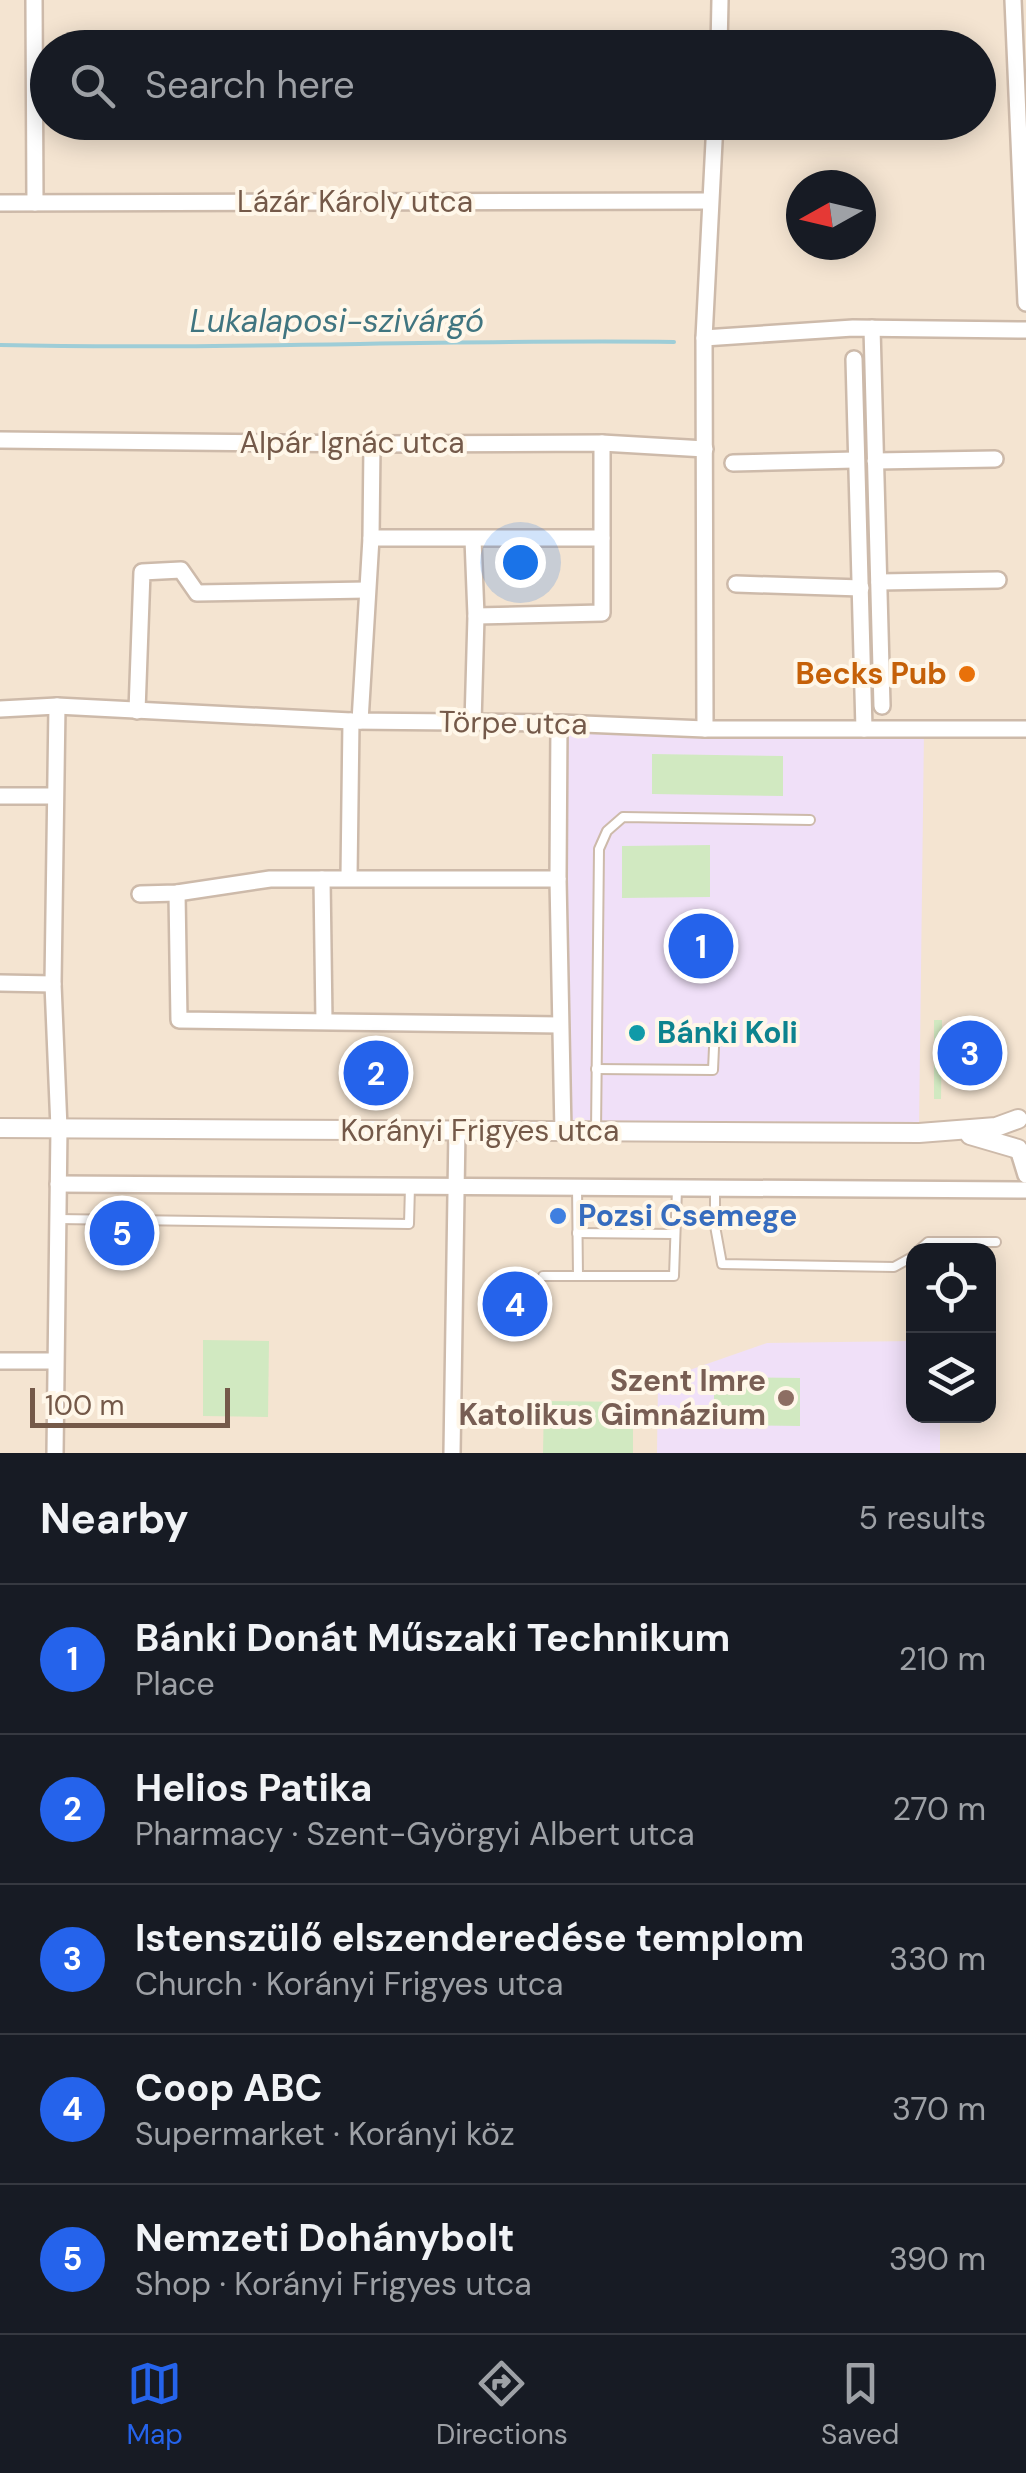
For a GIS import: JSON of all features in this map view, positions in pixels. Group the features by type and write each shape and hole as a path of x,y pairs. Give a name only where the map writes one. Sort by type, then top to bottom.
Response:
{"street":[{"path":"34,0 34,30"},
{"path":"719,30 720,0"},
{"path":"1013,0 1026,303"},
{"path":"35,140 35,203"},
{"path":"704,729 704,338 715,140"},
{"name":"Lázár Károly utca","path":"0,203 710,201"},
{"path":"704,338 872,328 1026,330"},
{"path":"872,328 882,706"},
{"path":"854,359 864,729"},
{"name":"Alpár Ignác utca","path":"0,440 602,443 705,449"},
{"path":"476,616 602,613 602,443"},
{"path":"349,877 355,721 371,538 372,444"},
{"path":"875,461 995,459"},
{"path":"733,463 855,460"},
{"path":"371,538 602,538"},
{"path":"473,539 473,723"},
{"path":"137,710 142,572 180,570 197,593 367,590"},
{"path":"878,582 998,580"},
{"path":"736,584 861,588"},
{"path":"55,1453 59,1128 52,984 57,706"},
{"name":"Törpe utca","path":"0,709 57,706 355,721 704,729 1026,729"},
{"path":"560,723 559,1025 563,1132"},
{"path":"0,796 54,796"},
{"path":"140,894 177,894 270,879 558,879"},
{"path":"322,880 324,1021"},
{"path":"177,894 179,1020 559,1025"},
{"path":"0,983 52,984"},
{"path":"1024,1113 1013,1135 1022,1152 1026,1176"},
{"name":"Korányi Frigyes utca","path":"0,1128 960,1132 996,1127 1024,1113"},
{"path":"452,1453 457,1129"},
{"name":"Korányi Frigyes utca","path":"960,1132 1022,1152"},
{"name":"Korányi Frigyes utca","path":"58,1184 1026,1190"},
{"path":"0,1360 55,1361"}],"lane":[{"path":"596,1132 599,848 607,831 623,817 810,820"},
{"path":"596,1069 713,1070 715,1025"},
{"path":"57,1219 410,1224 410,1186"},
{"path":"577,1186 578,1276"},
{"path":"543,1276 674,1276 677,1189"},
{"path":"715,1189 715,1226 722,1264 894,1266 906,1260"},
{"path":"577,1233 674,1234"},
{"path":"927,1243 996,1242"}],"shaded area":[{"path":"0,0 1026,0 1026,1453 0,1453"},
{"path":"559,723 924,730 919,1133 563,1132"},
{"name":"Szent Imre Katolikus Gimnázium","path":"906,1341 906,1423 940,1423 940,1453 657,1453 658,1381 767,1343"}],"green space":[{"path":"652,754 783,756 783,796 652,794"},
{"path":"710,845 710,897 622,898 622,846"},
{"path":"934,1020 942,1020 941,1099 934,1099"},
{"path":"203,1340 269,1341 268,1417 203,1416"},
{"path":"714,1377 800,1378 800,1426 714,1425"},
{"path":"544,1401 633,1402 633,1453 543,1453"}],"waterway":[{"name":"Lukalaposi-szivárgó","path":"0,345 674,342"}],"place":[{"name":"Becks Pub","path":"967,674"},
{"name":"Bánki Donát Műszaki Technikum","path":"701,946"},
{"name":"Bánki Koli","path":"637,1033"},
{"name":"Istenszülő elszenderedése templom","path":"970,1053"},
{"name":"Helios Patika","path":"376,1073"},
{"name":"Pozsi Csemege","path":"558,1216"},
{"name":"Nemzeti Dohánybolt","path":"122,1233"},
{"name":"Coop ABC","path":"515,1304"},
{"name":"Szent Imre Katolikus Gimnázium","path":"786,1398"}]}
